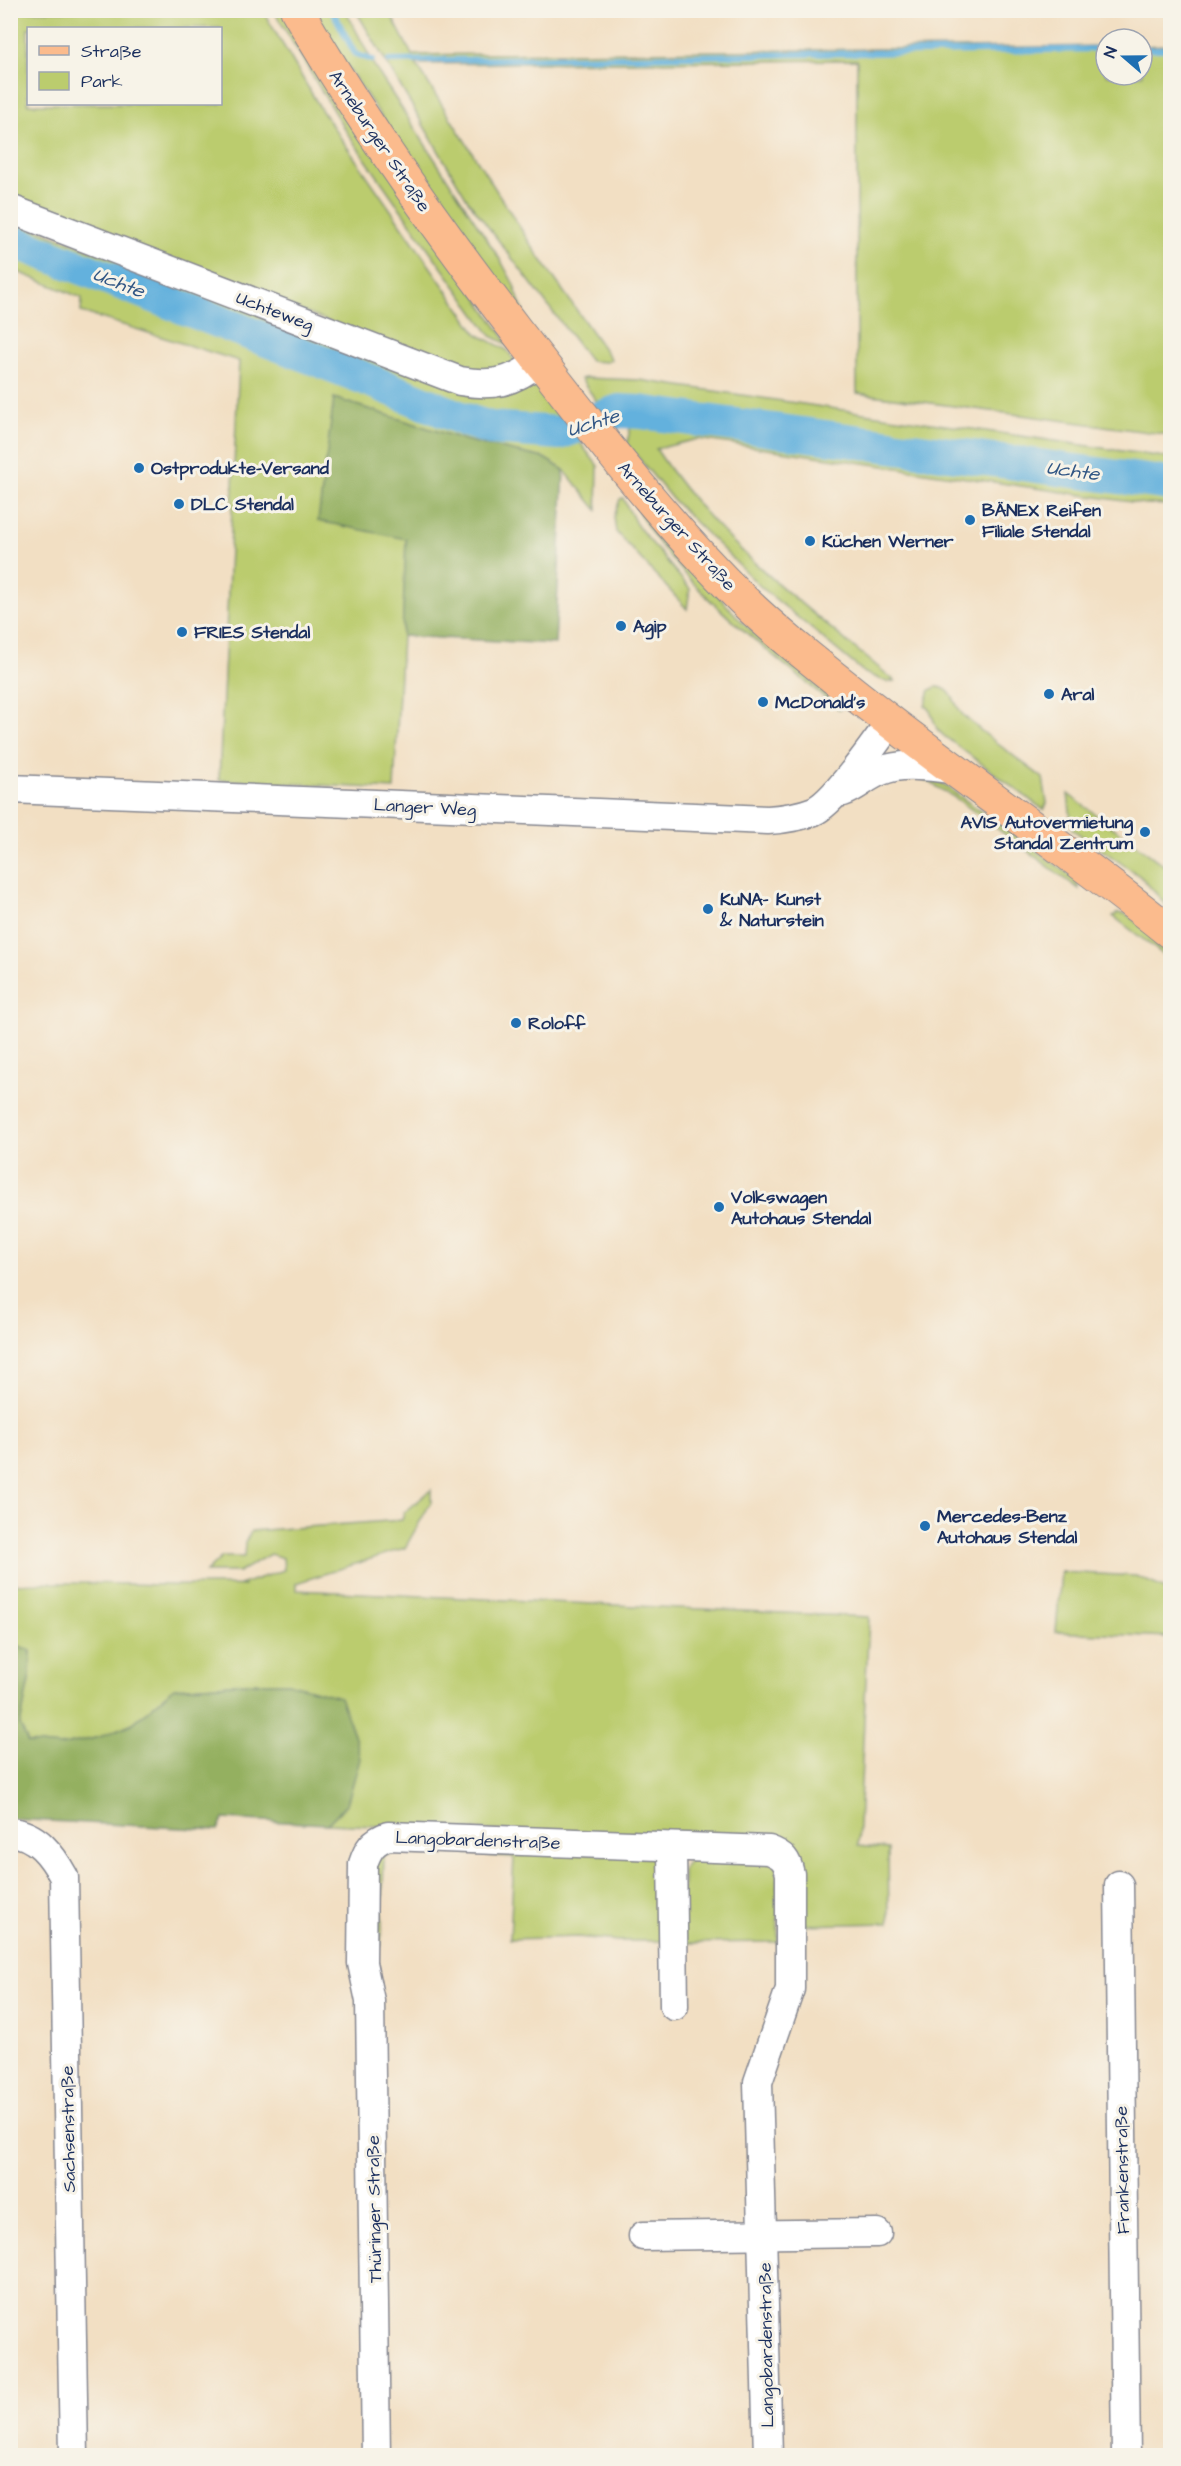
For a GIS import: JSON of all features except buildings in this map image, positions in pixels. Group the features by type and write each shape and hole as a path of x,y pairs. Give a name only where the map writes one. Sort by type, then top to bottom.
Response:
{"main road":[{"name":"Arneburger Straße","path":"297,10 353,103 416,195 540,361 602,441 744,601 790,642 891,723 1170,932"}],"street":[{"name":"Uchteweg","path":"10,209 460,381 479,384 499,382 519,377 540,361"},
{"name":"Langer Weg","path":"10,789 768,820 791,818 816,810 833,796 891,723"},
{"name":"Langer Weg","path":"833,796 859,786 878,772 896,766 952,769"},
{"name":"Sachsenstraße","path":"10,1832 28,1836 52,1855 64,1876 74,2456"},
{"name":"Langobardenstraße","path":"362,1963 363,1864 367,1850 376,1840 388,1836 770,1850 779,1853 787,1862 790,1874 792,1977 758,2082 768,2456"},
{"path":"672,1848 674,2006"},
{"name":"Frankenstraße","path":"1119,1885 1126,2456"},
{"name":"Thüringer Straße","path":"362,1963 370,2001 376,2456"},
{"path":"643,2236 878,2233"}],"green space":[{"path":"10,11 263,11 322,111 477,334 507,350 518,365 476,378 11,200"},
{"path":"274,11 285,11 509,345 491,336 425,244 343,127"},
{"path":"309,11 346,11 376,69 501,261 513,283 527,322 524,325"},
{"path":"356,11 389,11 412,55 1094,46 1094,87 1154,87 1154,46 1170,45 1170,435 857,393 857,60 416,64 533,248 611,359 607,362 590,361 467,199"},
{"path":"10,219 370,355 532,380 598,466 597,510 564,470 544,458 468,441 334,398 407,539 394,789 219,780 239,361 81,312 82,298 11,269"},
{"path":"581,379 639,380 1170,458 1170,505 1145,504 698,439 656,449 680,483 736,545 766,574 895,681 887,682 865,673 761,587 673,500 627,444 631,423 613,425"},
{"path":"334,398 468,441 544,458 564,470 555,644 402,636 406,539 318,521"},
{"path":"623,498 636,524 690,589 687,609 616,532 614,517 620,499"},
{"path":"635,505 744,624 842,707 840,710 756,641 699,589 652,534"},
{"path":"936,687 950,693 964,716 1043,778 1047,803 1044,810 937,729 929,708 925,706 930,690"},
{"path":"926,775 944,785 1077,880 1079,889 957,799 922,778"},
{"path":"1068,794 1170,870 1170,909 1141,877 1072,829"},
{"path":"1118,913 1126,914 1170,948 1170,960 1113,916"},
{"path":"431,1490 431,1502 405,1548 296,1583 296,1590 869,1617 858,1846 888,1849 889,1923 801,1925 780,1842 327,1824 347,1804 288,1683 174,1688 133,1723 100,1737 60,1746 28,1743 20,1725 30,1675 31,1652 11,1642 11,1584 245,1586 239,1585 284,1570 283,1558 270,1554 239,1572 206,1572 222,1557 244,1557 245,1543 251,1531 402,1520 404,1513"},
{"path":"1061,1572 1136,1576 1170,1591 1170,1637 1056,1632"},
{"path":"10,1642 31,1651 30,1675 20,1725 28,1743 60,1746 100,1737 133,1723 174,1688 288,1683 340,1697 355,1737 360,1759 347,1804 327,1824 223,1819 218,1830 11,1819"},
{"path":"430,1847 429,1852 397,1851 384,1856 381,1946 370,1946 372,1866 387,1848"},
{"path":"467,1848 652,1856 658,1875 664,1876 665,1941 618,1941 578,1937 510,1939 514,1857 467,1854"},
{"path":"692,1858 768,1860 777,1866 778,1942 688,1943 682,1939 683,1868"}],"waterway":[{"path":"332,10 355,54 372,60"},
{"path":"389,61 1094,49"},
{"path":"1154,49 1170,49"},
{"name":"Uchte","path":"10,240 490,428 559,433 619,411 640,412 1170,484"}],"place":[{"name":"Ostprodukte-Versand","path":"139,468"},
{"name":"DLC Stendal","path":"179,504"},
{"name":"BÄNEX Reifen Filiale Stendal","path":"970,520"},
{"name":"Küchen Werner","path":"810,541"},
{"name":"Agip","path":"621,626"},
{"name":"FRIES Stendal","path":"182,632"},
{"name":"Aral","path":"1049,694"},
{"name":"McDonald's","path":"763,702"},
{"name":"AVIS Autovermietung Standal Zentrum","path":"1145,832"},
{"name":"KuNA- Kunst & Naturstein","path":"708,909"},
{"name":"Roloff","path":"516,1023"},
{"name":"Volkswagen Autohaus Stendal","path":"719,1207"},
{"name":"Mercedes-Benz Autohaus Stendal","path":"925,1526"}]}
